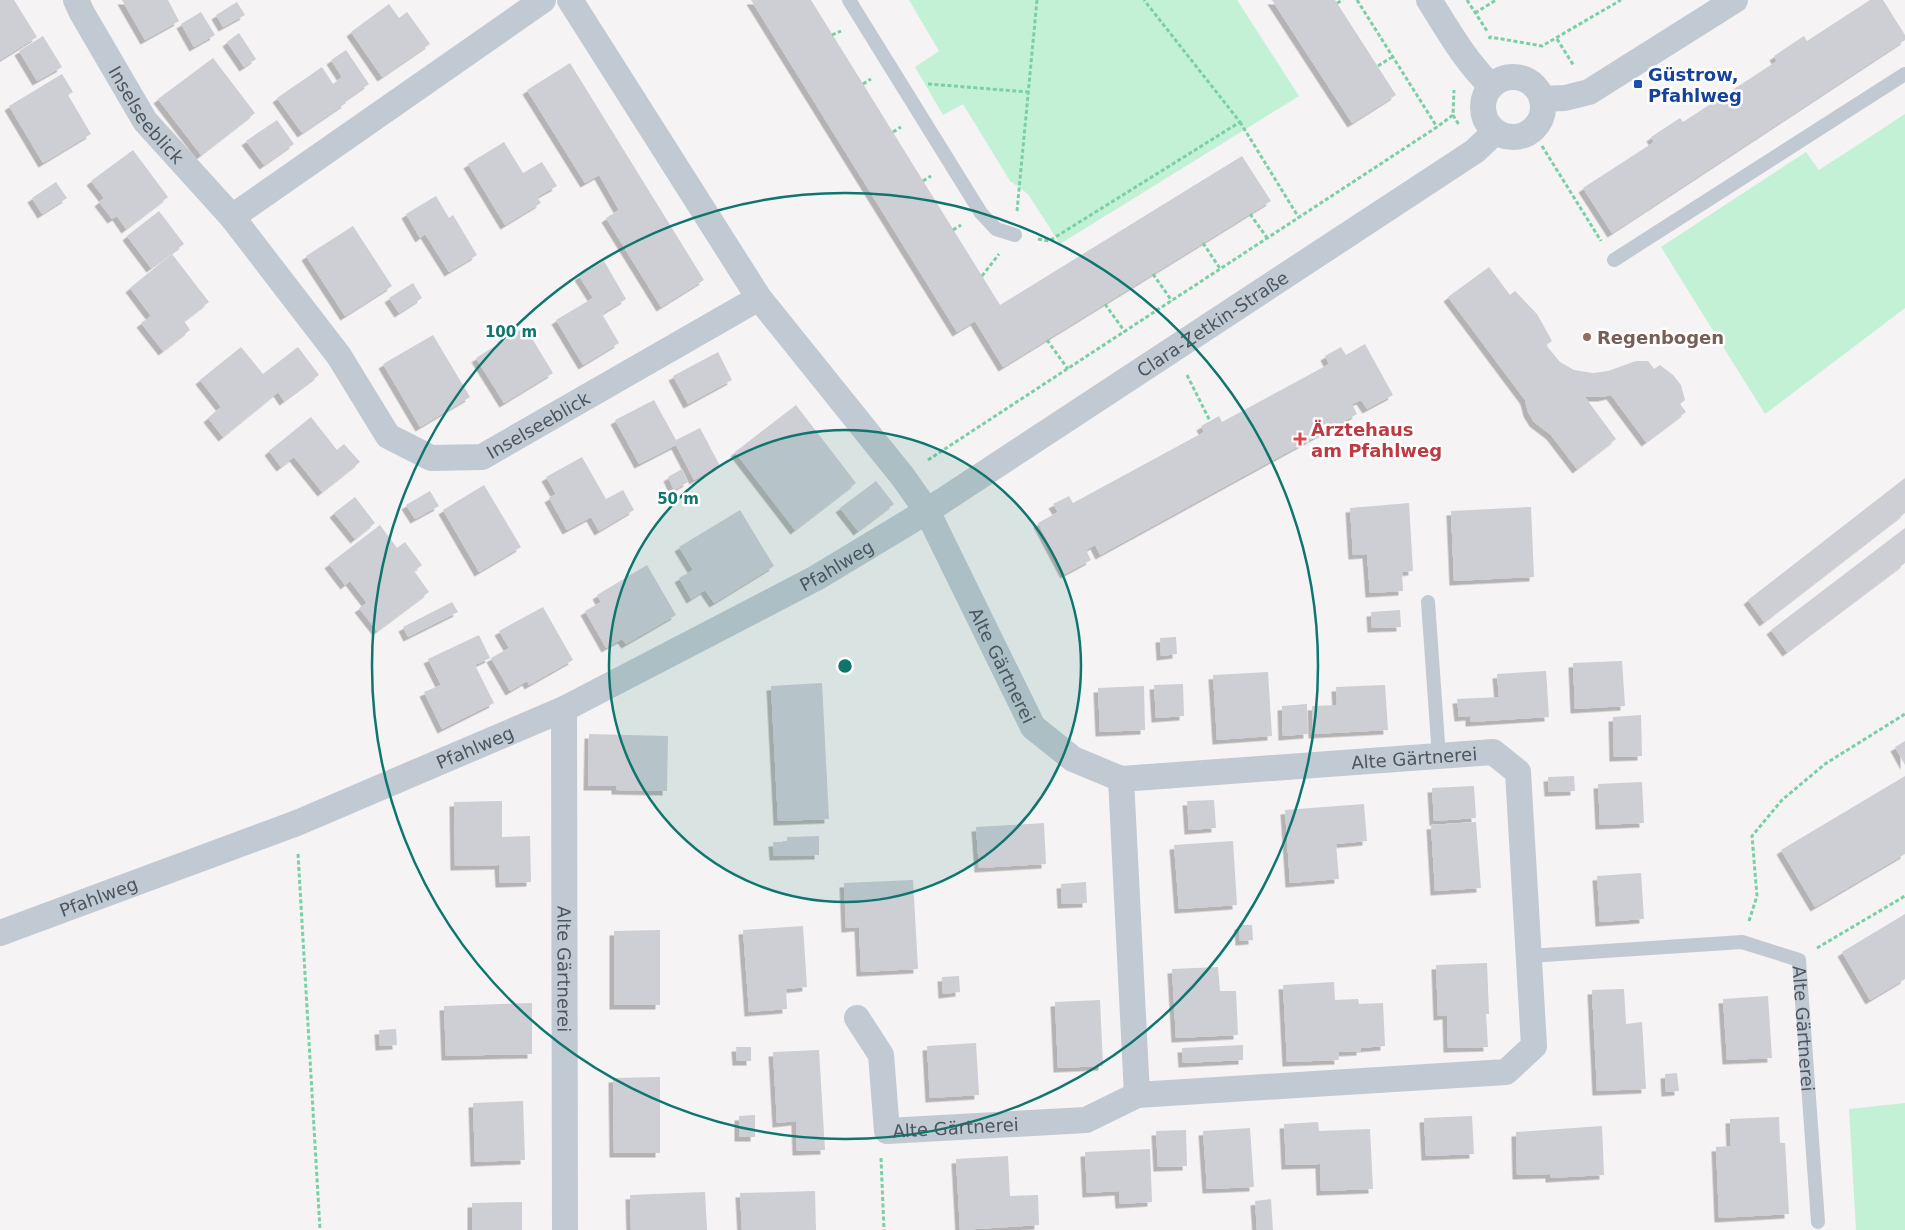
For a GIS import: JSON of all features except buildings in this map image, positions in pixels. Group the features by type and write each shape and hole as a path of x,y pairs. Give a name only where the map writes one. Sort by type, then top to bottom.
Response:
{"street":[{"name":"Inselseeblick","path":"76,0 145,121 232,217 340,356 388,436 431,458 482,457 759,298"},
{"path":"232,217 543,0"},
{"path":"570,0 759,298 903,477 927,511"},
{"path":"1429,0 1467,59 1478,74 1491,86"},
{"path":"1542,99 1565,98 1589,92 1735,0"},
{"path":"1506,77 1525,78 1539,90 1542,99 1542,117 1531,131 1523,136 1514,138 1504,136 1488,125 1484,117 1483,100 1491,86 1506,77"},
{"name":"Clara-Zetkin-Straße","path":"927,511 1476,152 1496,132"},
{"name":"Pfahlweg","path":"0,933 296,823 564,708 816,578 927,511"},
{"name":"Alte Gärtnerei","path":"857,1018 881,1055 887,1131 1086,1120 1137,1095 1506,1072 1534,1046 1518,772 1493,752 1121,779 1073,759 1033,726 927,511"},
{"name":"Alte Gärtnerei","path":"564,708 564,1230"},
{"path":"1121,779 1137,1095"}],"lane":[{"path":"850,0 981,213 996,229 1015,235"},
{"path":"1614,260 1905,74"},
{"path":"1428,602 1438,756"},
{"name":"Alte Gärtnerei","path":"1529,956 1742,942 1799,960 1818,1222"}],"path":[{"path":"1037,0 1015,235 1049,240 1240,122"},
{"path":"1144,0 1240,122 1299,218"},
{"path":"1337,4 1343,0"},
{"path":"1357,0 1437,127"},
{"path":"1467,0 1490,37 1542,46 1621,0"},
{"path":"1475,13 1496,0"},
{"path":"903,477 1437,127 1453,115 1454,84 1467,59 1490,37"},
{"path":"1378,66 1392,57"},
{"path":"909,97 929,83 1029,92"},
{"path":"1542,146 1614,260"},
{"path":"1250,214 1268,239"},
{"path":"1202,243 1221,270"},
{"path":"1154,274 1172,301"},
{"path":"1105,304 1125,332"},
{"path":"1047,340 1068,369"},
{"path":"1742,942 1757,896 1752,836 1782,800 1825,764 1905,714"},
{"path":"296,823 320,1230"},
{"path":"1799,960 1905,896"},
{"path":"884,1230 881,1151 887,1131"}],"green space":[{"path":"909,0 1237,0 1299,96 1060,244 1028,194 1010,181 963,104 943,115 915,67 939,51"},
{"path":"1905,114 1905,308 1765,414 1661,247 1806,152 1819,170"},
{"path":"1905,1103 1905,1230 1856,1230 1849,1109"}],"place":[{"name":"Güstrow, Pfahlweg","path":"1638,84"},
{"name":"Regenbogen","path":"1587,337"},
{"name":"Ärztehaus am Pfahlweg","path":"1300,439"}]}
